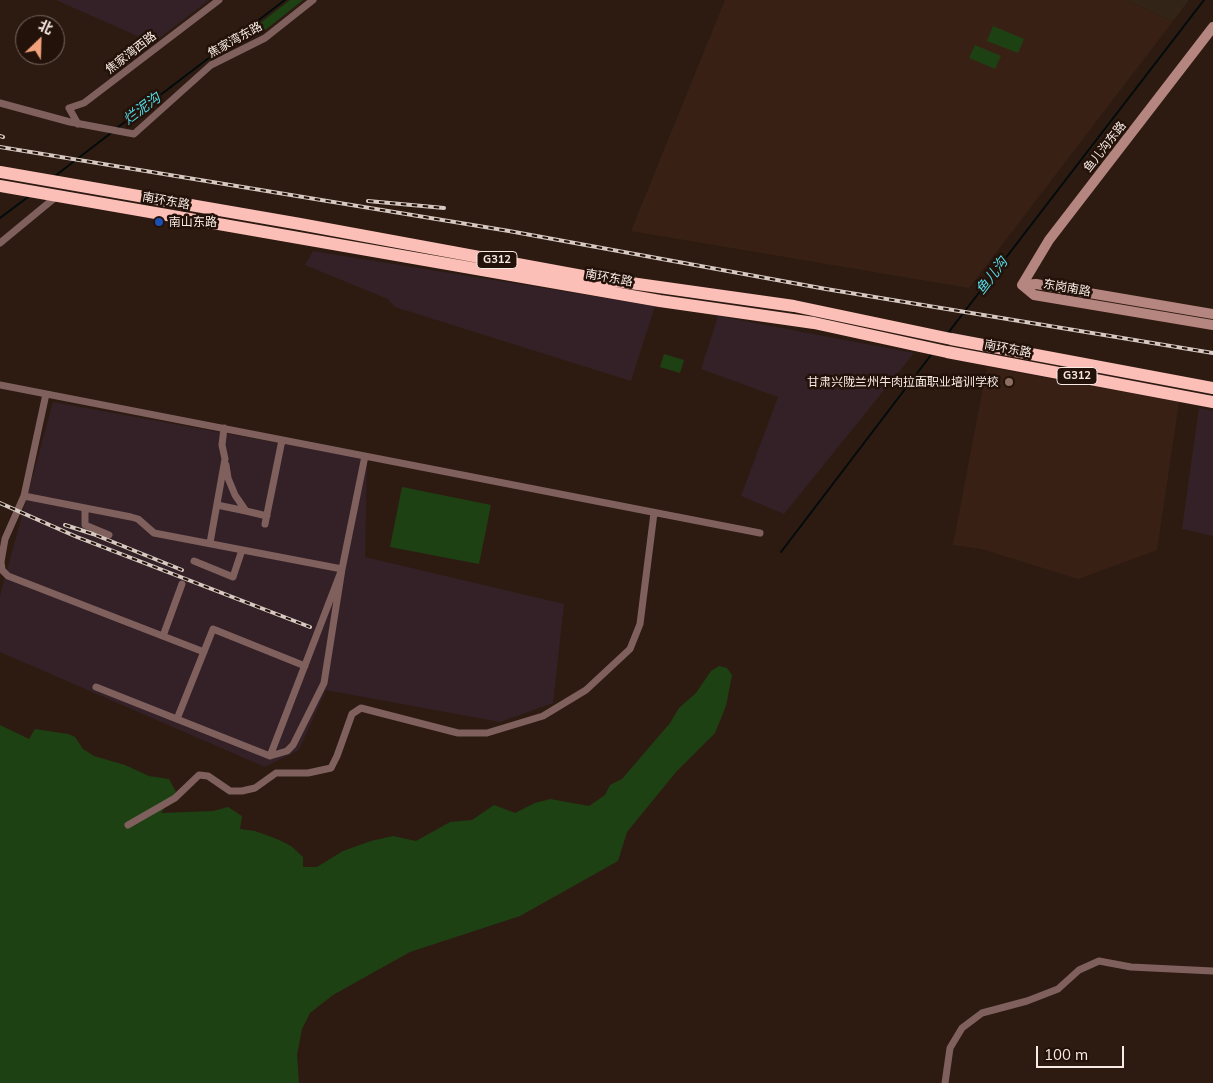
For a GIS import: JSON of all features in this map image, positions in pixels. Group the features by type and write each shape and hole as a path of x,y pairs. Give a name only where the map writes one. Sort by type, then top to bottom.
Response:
{"highway":[{"name":"南环东路","path":"0,172 588,277 794,306 951,339 1213,388"},
{"name":"南环东路","path":"0,186 650,299 792,320 941,351 1213,402"},
{"path":"792,320 794,306"}],"street":[{"name":"焦家湾西路","path":"78,124 68,108 84,103 219,0"},
{"name":"焦家湾东路","path":"78,124 134,134 211,65 265,38 313,0"},
{"name":"鱼儿沟东路","path":"1022,285 1049,240 1213,27"},
{"path":"0,103 78,124"},
{"path":"0,244 54,195"},
{"name":"东岗南路","path":"1022,285 1036,284 1213,314"},
{"name":"东岗南路","path":"1022,285 1034,295 1213,325"},
{"path":"0,385 760,533"},
{"path":"46,394 24,496 5,539 1,566 4,574 204,652"},
{"path":"224,428 222,445 228,478 235,496 246,511"},
{"path":"265,524 282,440"},
{"path":"96,687 270,756 287,750 294,745 324,683 342,569 365,456"},
{"path":"210,544 225,458"},
{"path":"24,496 138,519 154,533 342,569"},
{"path":"217,505 267,516"},
{"path":"85,508 84,521 86,527 109,535"},
{"path":"128,825 175,798 200,775 208,776 230,791 242,791 254,788 276,773 308,773 331,768 338,756 352,714 361,708 458,733 487,733 543,716 586,690 630,649 640,624 654,513"},
{"path":"194,561 233,577 242,550"},
{"path":"270,756 342,569"},
{"path":"162,636 182,584"},
{"path":"177,719 213,629 305,666"},
{"path":"944,1083 950,1048 962,1028 982,1013 1027,1002 1058,989 1079,970 1099,961 1132,967 1213,971"}],"shaded area":[{"path":"56,0 209,0 153,43"},
{"path":"725,0 1126,0 1173,21 969,288 631,231"},
{"path":"1126,0 1189,0 1173,21"},
{"path":"313,251 655,306 631,381 395,307 388,299 305,265"},
{"path":"718,316 914,353 784,514 741,496 778,397 701,369"},
{"path":"987,367 1179,402 1157,550 1078,579 982,549 953,545"},
{"path":"53,402 367,459 365,557 564,604 553,703 500,722 326,690 299,750 265,767 0,652 0,596"},
{"path":"1199,408 1213,411 1213,536 1182,529"}],"green space":[{"path":"290,0 303,0 264,31 259,24"},
{"path":"993,26 1024,39 1018,53 987,41"},
{"path":"975,45 1001,56 995,69 969,58"},
{"path":"664,354 684,360 680,373 660,367"},
{"path":"402,487 491,505 479,564 390,547"},
{"path":"719,666 727,668 732,675 726,706 715,733 676,772 627,832 618,861 520,916 410,952 333,995 310,1013 302,1029 297,1055 299,1083 0,1083 0,725 29,739 35,729 68,734 75,737 83,749 94,756 125,765 149,776 169,779 176,792 161,813 213,811 228,807 242,816 240,829 255,831 277,839 291,846 303,857 303,867 317,867 343,851 371,841 393,836 416,841 450,822 472,820 494,805 515,813 535,803 550,799 589,806 605,795 610,785 622,779 670,723 679,708 696,693 711,671"}],"waterway":[{"name":"烂泥沟","path":"117,128 285,0"},
{"name":"鱼儿沟","path":"948,333 1204,0"},
{"name":"烂泥沟","path":"55,176 111,133"},
{"name":"烂泥沟","path":"0,218 28,197"},
{"name":"鱼儿沟","path":"781,552 931,355"}],"railway":[{"path":"0,147 509,231 826,289 1213,353"},
{"path":"368,201 444,208"},
{"path":"0,503 77,537 310,627"},
{"path":"65,525 93,534 182,570"}],"place":[{"name":"南山东路","path":"159,222"},
{"name":"甘肃兴陇兰州牛肉拉面职业培训学校","path":"1009,382"}]}
